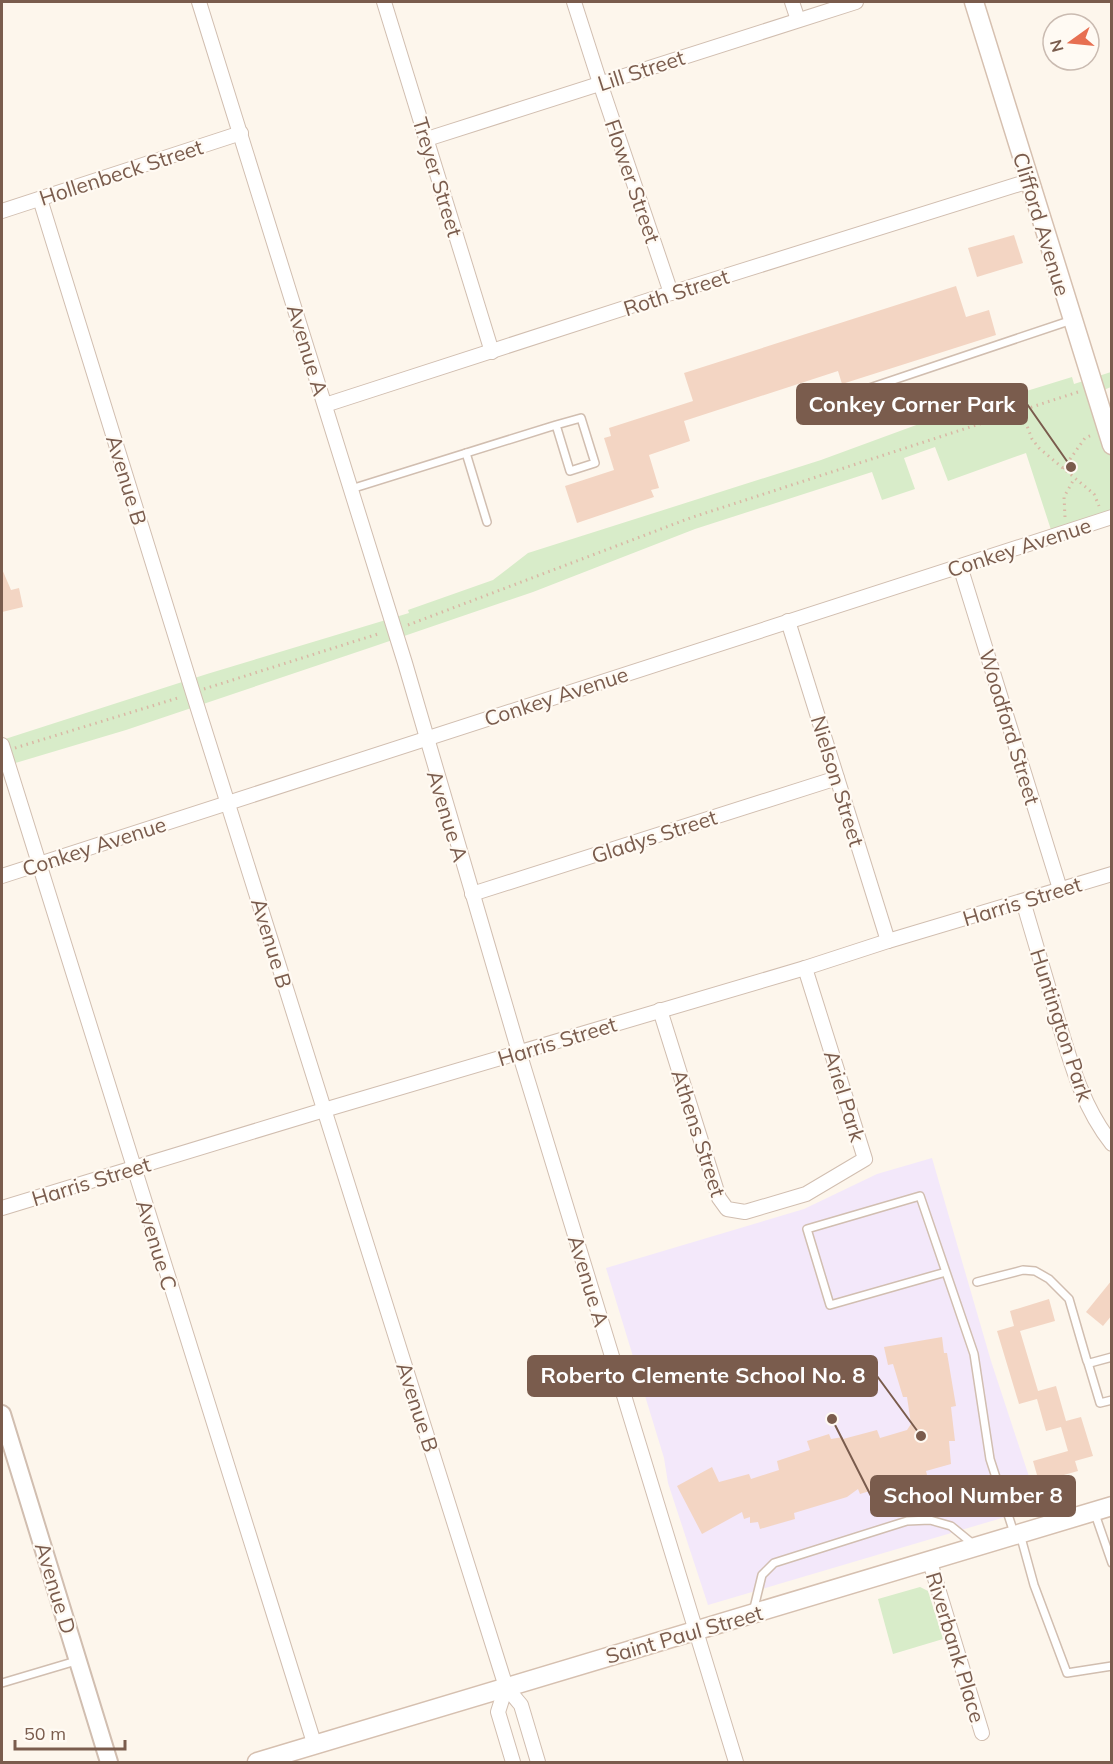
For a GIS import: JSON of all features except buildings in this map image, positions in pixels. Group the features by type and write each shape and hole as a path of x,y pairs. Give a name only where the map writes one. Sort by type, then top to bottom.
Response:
{"main road":[{"name":"Clifford Avenue","path":"974,2 1109,438"},
{"name":"Saint Paul Street","path":"258,1762 977,1548 1103,1508"}],"street":[{"name":"Avenue A","path":"199,2 394,629 519,1052 736,1762"},
{"name":"Treyer Street","path":"384,2 492,352"},
{"name":"Flower Street","path":"574,2 671,293"},
{"path":"792,2 798,20"},
{"name":"Lill Street","path":"427,139 856,2"},
{"name":"Hollenbeck Street","path":"2,211 241,133"},
{"name":"Roth Street","path":"325,405 671,293 1029,181"},
{"name":"Avenue B","path":"40,199 506,1687"},
{"name":"Conkey Avenue","path":"2,876 1107,518"},
{"name":"Woodford Street","path":"960,566 1060,890"},
{"name":"Nielson Street","path":"788,621 888,940"},
{"name":"Avenue C","path":"7,747 38,865 315,1746"},
{"name":"Gladys Street","path":"472,894 837,778"},
{"name":"Harris Street","path":"2,1208 1112,874"},
{"name":"Huntington Park","path":"1023,901 1081,1092 1097,1126 1112,1144"},
{"name":"Ariel Park","path":"805,968 865,1159 806,1194"},
{"name":"Athens Street","path":"660,1010 723,1206 727,1209 745,1212 806,1194"},
{"name":"Avenue D","path":"2,1414 109,1762"},
{"name":"Riverbank Place","path":"930,1562 982,1733"},
{"path":"506,1687 498,1712 513,1762"},
{"path":"506,1687 521,1705 538,1762"}],"lane":[{"path":"807,409 1072,320"},
{"path":"351,489 556,425 581,418 595,463 570,471 556,425"},
{"path":"466,453 487,522"},
{"path":"946,1272 830,1305 807,1229 920,1196 946,1272 974,1354 990,1458 1066,1673 1112,1666"},
{"path":"977,1282 1023,1270 1035,1271 1049,1279 1069,1299 1100,1403 1112,1400"},
{"path":"1088,1363 1112,1357"},
{"path":"1103,1508 1112,1563"},
{"path":"753,1614 762,1575 774,1563 907,1521 930,1520 951,1526 977,1548"},
{"path":"2,1683 79,1660"}],"path":[{"path":"7,747 193,693 394,629 699,515 1094,387"},
{"path":"1021,410 1028,429 1039,448 1094,494 1107,518"},
{"path":"1062,469 1088,436 1109,438"},
{"path":"1070,530 1063,504 1066,491 1075,479"}],"shaded area":[{"path":"932,1158 991,1361 1039,1507 708,1605 668,1483 664,1458 606,1268 804,1209 877,1174"}],"green space":[{"path":"1111,372 1111,387 1096,393 1111,445 1111,517 1053,536 1026,453 948,481 935,447 904,458 915,489 882,500 872,472 695,529 533,592 375,646 126,730 2,767 2,740 207,674 409,613 408,610 493,580 528,553 821,460 919,424 1072,377 1074,384"},
{"path":"920,1587 928,1591 943,1639 893,1654 878,1599"}],"place":[{"name":"Conkey Corner Park","path":"1071,467"},
{"name":"School Number 8","path":"832,1419"},
{"name":"Roberto Clemente School No. 8","path":"921,1436"}]}
